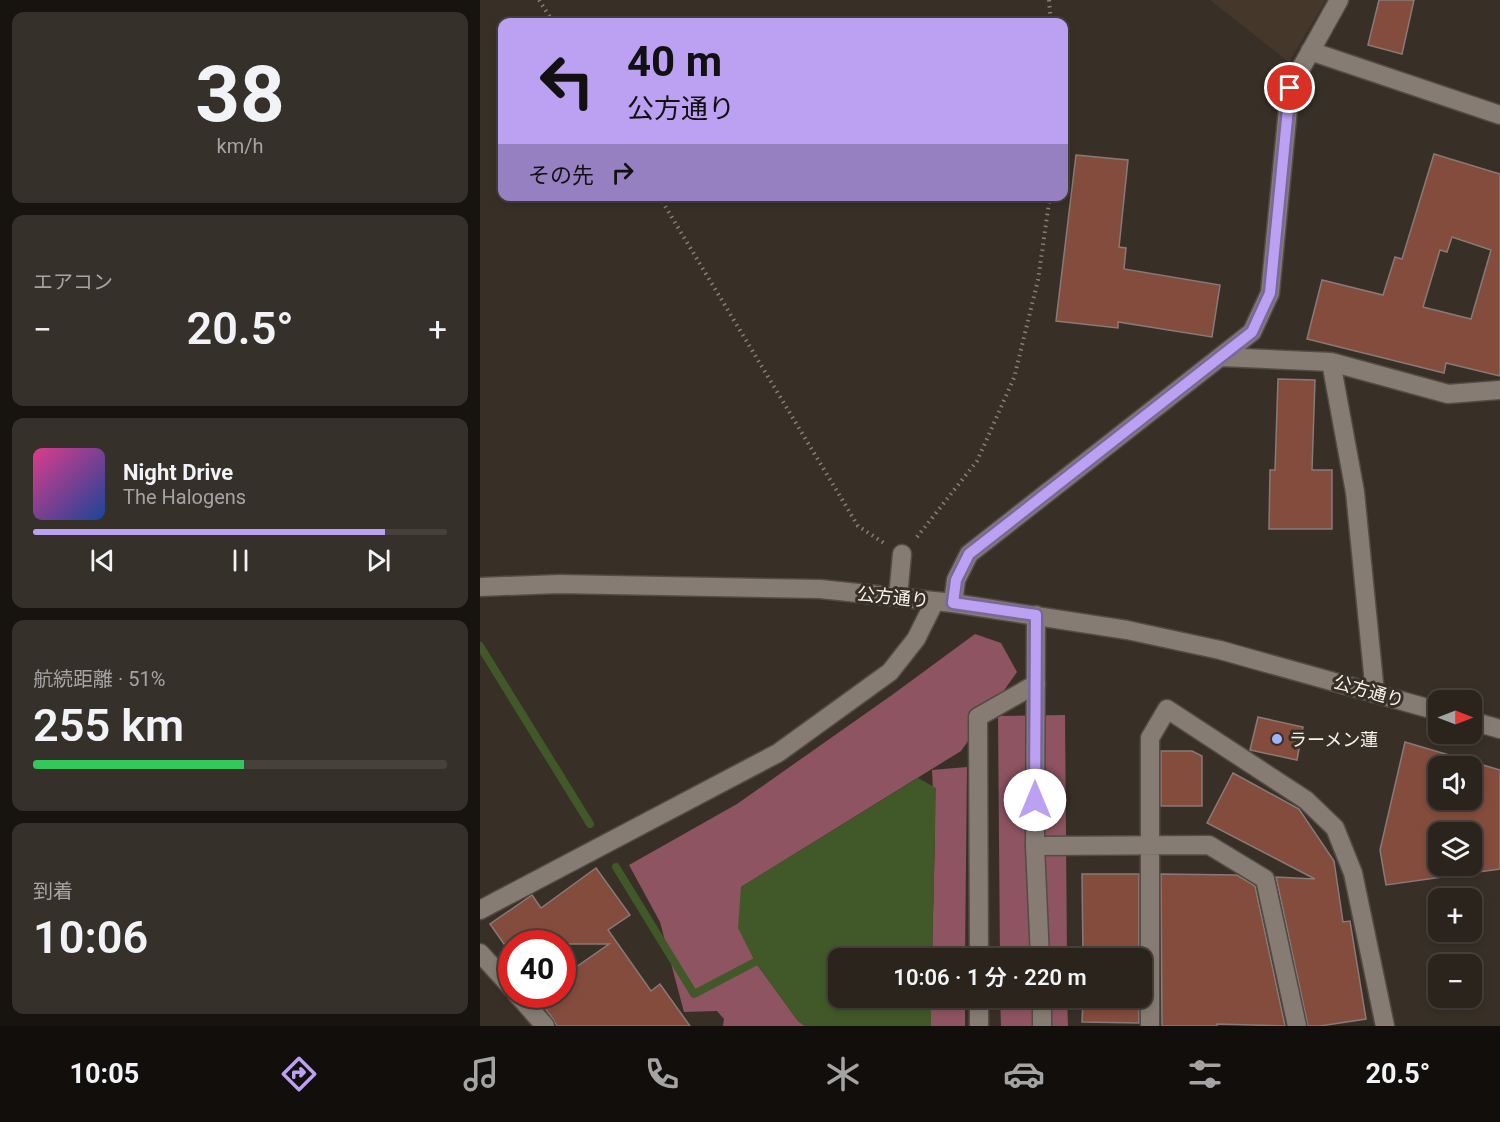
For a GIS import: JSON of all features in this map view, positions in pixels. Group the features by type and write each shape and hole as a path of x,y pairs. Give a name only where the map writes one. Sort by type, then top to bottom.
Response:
{"street":[{"path":"480,910 778,753 890,672 944,602 969,554 1252,332 1270,293 1290,88 1338,0"},
{"path":"1310,51 1500,114"},
{"path":"1222,357 1331,362 1448,394 1500,390"},
{"path":"1331,362 1355,492 1375,693"},
{"path":"898,597 902,554"},
{"name":"公方通り","path":"480,587 559,584 808,588 944,602 1127,630 1221,650 1428,708"},
{"path":"1036,615 1035,846 1040,948"},
{"path":"979,948 978,717 1036,684"},
{"path":"1150,1026 1150,738 1167,708 1306,800 1335,828 1353,873 1385,1026"},
{"path":"1482,724 1500,729"},
{"path":"1035,846 1209,845 1265,879 1297,1026"},
{"path":"480,953 498,973"},
{"path":"530,1008 546,1026"},
{"path":"979,1008 980,1026"},
{"path":"1042,1008 1042,1026"}],"path":[{"path":"539,0 550,18"},
{"path":"1049,0 1051,18"},
{"path":"662,201 858,526 902,554 977,461 1014,378 1038,280 1049,201"}],"shaded area":[{"path":"1210,0 1326,0 1289,62"},
{"path":"975,634 1001,643 1017,672 961,751 741,887 755,962 798,1021 805,1026 723,1026 724,1019 717,1011 684,1012 660,922 629,865 737,804"},
{"path":"1065,715 1067,948 1000,948 998,716"},
{"path":"967,767 965,948 932,948 935,834 932,770"},
{"path":"918,778 936,788 932,948 828,948 828,1008 931,1008 931,1026 805,1026 798,1021 755,962 738,928 741,887"},
{"path":"931,1008 965,1008 965,1026 931,1026"},
{"path":"1000,1008 1067,1008 1068,1026 1001,1026"}],"building":[{"path":"1379,0 1414,0 1402,54 1368,45"},
{"path":"1434,154 1500,174 1500,376 1446,363 1444,373 1307,339 1322,280 1383,295 1395,257 1402,259","holes":["1452,237 1491,250 1471,319 1423,307 1440,250 1447,252"]},
{"path":"1076,155 1128,160 1119,247 1126,248 1124,269 1220,285 1212,337 1118,322 1118,328 1056,321"},
{"path":"1278,379 1315,380 1312,470 1332,470 1332,529 1269,529 1270,470 1275,470"},
{"name":"ラーメン蓮","path":"1258,717 1303,727 1297,760 1250,750"},
{"path":"1405,742 1452,756 1428,756 1428,810 1482,810 1482,765 1500,770 1500,869 1482,872 1482,822 1428,822 1428,876 1450,876 1386,885 1380,850"},
{"path":"1161,751 1192,751 1202,756 1202,806 1161,806"},
{"path":"1233,773 1299,809 1334,861 1343,922 1350,921 1366,1019 1308,1026 1276,877 1315,879 1207,823"},
{"path":"596,868 630,915 608,930 651,991 660,984 690,1026 557,1026 545,1008 576,1008 576,967 609,944 576,944 576,930 498,930 498,935 490,924 532,895 541,908"},
{"path":"1082,874 1139,874 1139,948 1083,948"},
{"path":"1161,874 1237,875 1255,886 1285,1026 1217,1024 1217,1026 1162,1026"},
{"path":"1083,1008 1139,1008 1139,1023 1082,1022"}],"waterway":[{"path":"480,646 590,824"},
{"path":"616,867 694,994 755,962"}],"place":[{"name":"ラーメン蓮","path":"1277,739"}],"route":[{"path":"1035,800 1036,615 953,603 956,580 969,554 1252,332 1270,293 1290,88"}]}
